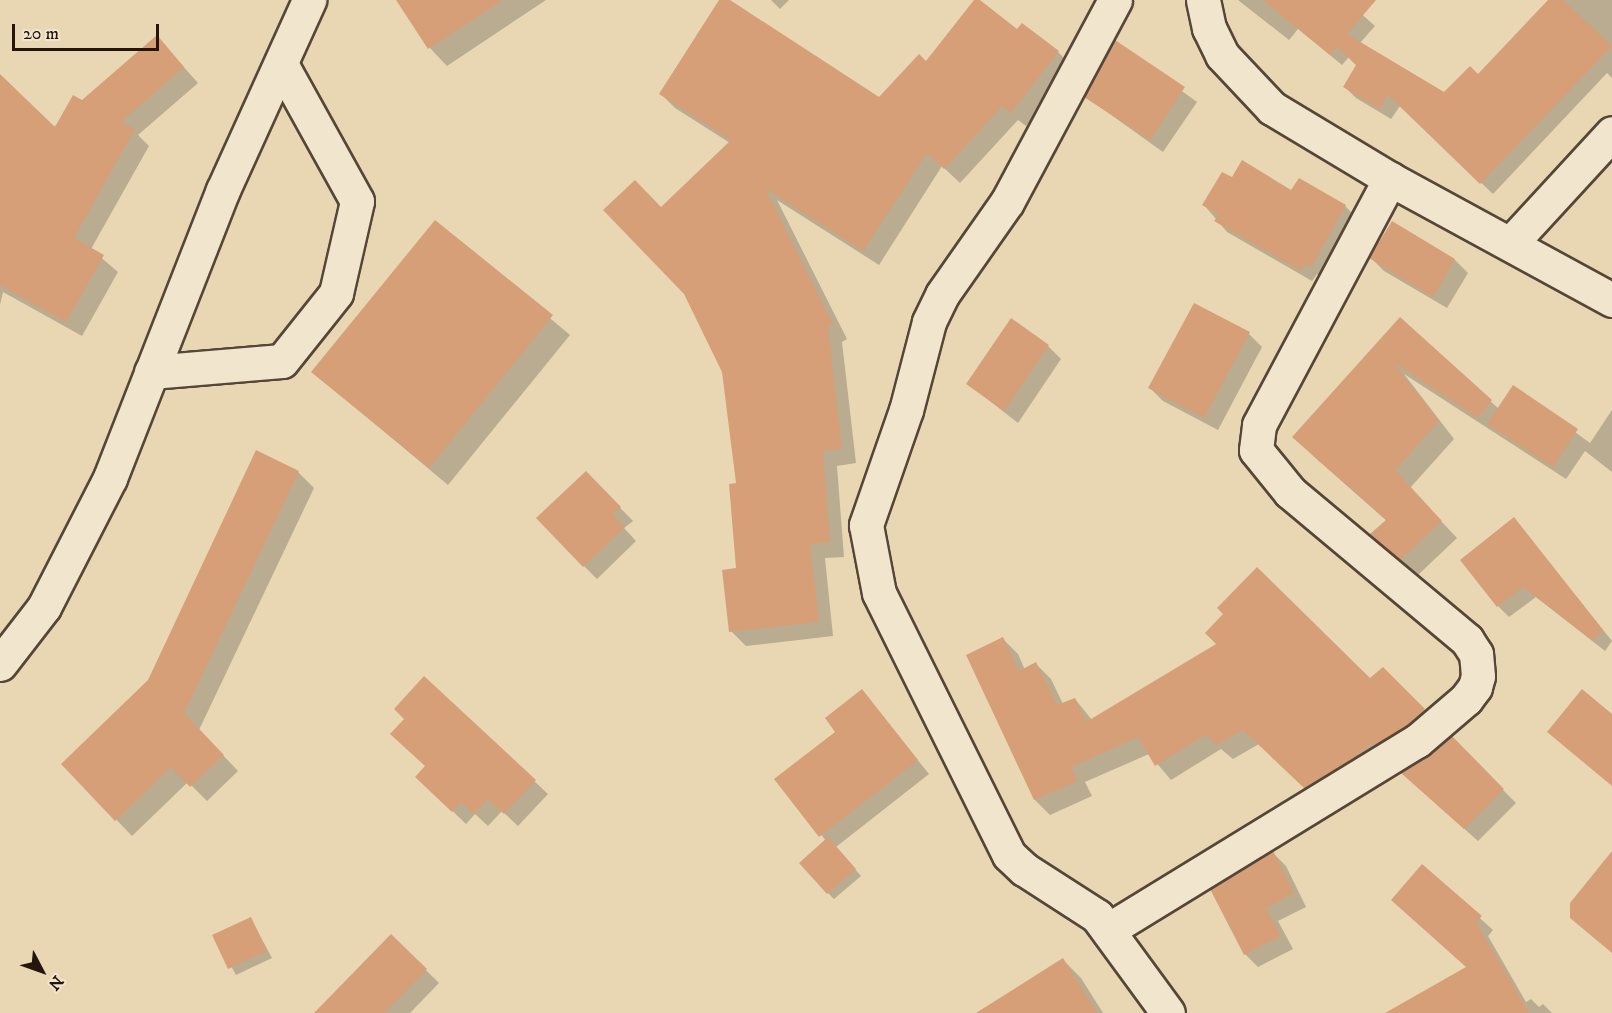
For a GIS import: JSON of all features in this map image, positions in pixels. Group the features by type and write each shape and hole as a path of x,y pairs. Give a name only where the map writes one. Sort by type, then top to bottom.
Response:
{"street":[{"path":"0,664 44,607 110,478 223,190 309,0"},
{"path":"1115,0 1007,202 942,295 929,322 906,410 866,525 879,593 996,834 1024,869 1087,905 1108,930 1168,1013"},
{"path":"1203,0 1209,28 1222,55 1243,81 1272,108 1389,179 1511,243 1612,300"},
{"path":"152,372 282,361 336,292 357,201 281,64"},
{"path":"1511,243 1612,133"},
{"path":"1108,930 1417,741 1466,699 1475,687 1478,676 1476,654 1467,640 1290,492 1256,450 1259,425 1389,179"}],"building":[{"path":"396,0 503,0 428,49"},
{"path":"719,0 730,0 879,97 919,54 926,61 974,0 980,0 1017,29 1022,23 1059,51 1011,113 1002,106 944,169 927,153 863,251 765,188 833,324 828,327 842,449 823,451 830,542 810,544 819,622 729,632 722,570 736,568 729,484 736,483 722,372 684,294 603,210 635,180 661,207 731,140 659,94"},
{"path":"1263,0 1376,0 1347,34 1444,92 1470,66 1478,74 1548,0 1563,0 1612,46 1480,184 1388,95 1379,109 1343,87 1356,65 1337,47 1340,43 1330,55"},
{"path":"157,35 184,67 121,122 135,129 74,238 104,255 66,322 0,285 0,74 55,127 73,95 82,100"},
{"path":"1115,40 1185,87 1150,140 1084,97"},
{"path":"1242,160 1291,190 1299,178 1346,205 1311,267 1305,264 1301,271 1214,221 1219,215 1202,205 1222,172 1232,177"},
{"path":"435,220 553,315 429,468 311,372"},
{"path":"1392,221 1455,259 1433,297 1369,258"},
{"path":"1194,303 1250,332 1204,418 1148,388"},
{"path":"1400,317 1492,400 1478,418 1392,361 1439,421 1395,470 1442,521 1400,560 1370,534 1386,520 1292,437"},
{"path":"1011,318 1049,345 1004,411 966,384"},
{"path":"1513,385 1578,429 1553,467 1487,424"},
{"path":"256,450 299,471 184,713 224,755 190,787 171,767 115,821 61,764 148,680"},
{"path":"586,471 621,507 612,514 625,527 583,567 536,518"},
{"path":"1514,517 1603,630 1593,641 1523,587 1497,607 1460,560"},
{"path":"1257,567 1370,678 1383,667 1425,709 1406,726 1374,746 1371,743 1361,753 1304,788 1243,730 1217,745 1205,735 1155,766 1138,737 1071,767 1078,781 1034,800 966,655 1003,637 1019,671 1036,662 1057,705 1075,698 1086,722 1216,644 1205,633 1223,614 1217,608"},
{"path":"424,676 536,780 504,814 488,799 474,814 461,802 452,812 415,777 425,766 390,734 404,719 394,709"},
{"path":"862,689 918,760 819,837 774,779 835,732 825,718"},
{"path":"1582,689 1612,714 1612,786 1547,732"},
{"path":"1452,736 1504,789 1464,829 1401,773"},
{"path":"828,837 856,869 827,894 799,863"},
{"path":"1273,851 1294,893 1266,908 1281,936 1244,955 1210,889"},
{"path":"1612,851 1612,953 1570,918 1570,903"},
{"path":"1422,864 1482,916 1476,922 1529,1013 1385,1013 1466,967 1391,900"},
{"path":"251,917 267,951 228,969 212,935"},
{"path":"391,934 427,969 384,1013 314,1013"},
{"path":"1063,958 1097,1013 976,1013"}]}
